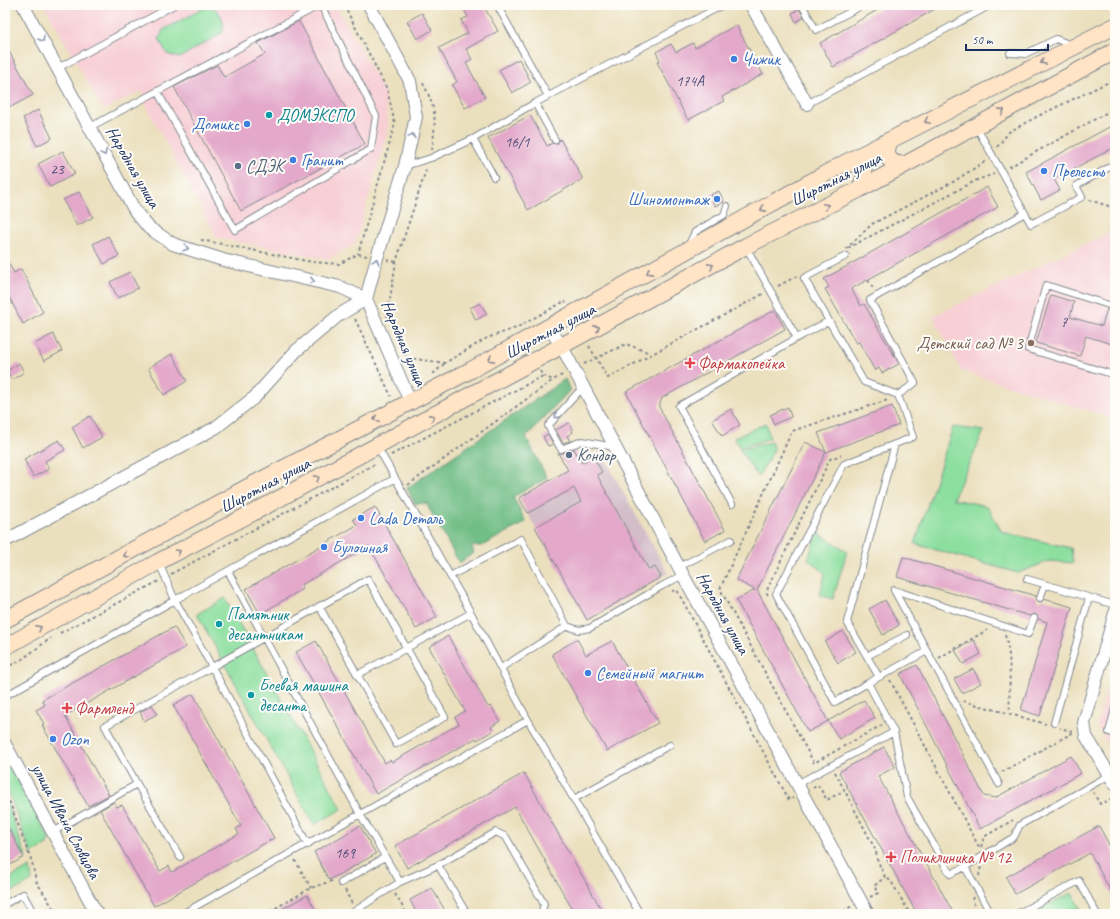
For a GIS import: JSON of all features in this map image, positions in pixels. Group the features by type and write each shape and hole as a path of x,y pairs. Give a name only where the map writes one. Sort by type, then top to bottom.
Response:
{"main road":[{"name":"Широтная улица","path":"5,620 248,487 549,327 843,164 1115,26"},
{"name":"Широтная улица","path":"5,647 158,562 297,489 380,453 562,347 746,246 858,190 1115,51"},
{"path":"891,140 886,150 886,154 890,161 897,165 905,164"},
{"path":"843,164 852,162 860,166 865,174 864,184 858,190"},
{"path":"286,468 280,473 279,482 283,490 288,491 297,489"},
{"path":"248,487 256,487 263,492 267,498 266,503 260,509"}],"street":[{"name":"Народная улица","path":"23,5 135,211 149,228 174,244 224,260 340,287 366,299"},
{"name":"Народная улица","path":"369,5 410,81 416,117 406,166 376,258 366,299 410,401"},
{"path":"750,5 807,104"},
{"path":"5,541 215,428 255,397 296,351 334,319 366,299"},
{"name":"Народная улица","path":"549,327 562,347 681,571 868,914"},
{"path":"1112,780 1086,736 1084,723 1115,613"},
{"name":"улица Ивана Словцова","path":"5,744 97,914"}],"lane":[{"path":"58,68 174,5"},
{"path":"90,127 157,91 320,5 376,116 371,149 235,230 157,91"},
{"path":"497,5 548,96"},
{"path":"406,166 431,158 473,138 548,96 723,5"},
{"path":"802,5 816,30 863,5"},
{"path":"807,104 988,6"},
{"path":"1010,53 1025,54 1056,39 1075,46"},
{"path":"535,104 555,140"},
{"path":"976,126 1031,224 1082,197 1076,186 1115,164"},
{"path":"473,138 494,177"},
{"path":"685,252 695,232 724,215 727,206"},
{"path":"895,397 916,383 870,300 1025,213"},
{"path":"746,246 797,338"},
{"path":"845,253 804,278 864,382 895,397 913,437 844,464 776,594 835,702 879,676 927,651"},
{"path":"1115,307 1046,286 1028,349 1115,374"},
{"path":"732,504 679,406 829,321"},
{"path":"583,387 548,426 561,449 582,441 615,448"},
{"path":"879,676 847,622 895,444"},
{"path":"380,453 471,613 528,720 640,914"},
{"path":"5,696 394,479"},
{"path":"450,576 521,539 567,626 579,630 590,628 662,586 681,571 731,540"},
{"path":"158,562 176,600 308,845"},
{"path":"228,571 360,814 400,882"},
{"path":"180,857 105,726 264,638 319,606 368,579 408,648 445,717 396,744 319,606"},
{"path":"1027,580 1115,605"},
{"path":"1040,598 1044,584"},
{"path":"999,784 894,590 1028,634 1034,618"},
{"path":"1054,722 1089,598"},
{"path":"357,675 471,613"},
{"path":"501,668 567,626"},
{"path":"867,656 907,635"},
{"path":"868,683 894,732 907,797 950,874 1014,837 1020,825 1090,786 1112,780"},
{"path":"1115,709 1109,732 1115,734"},
{"path":"182,914 308,845 360,814 528,720"},
{"path":"800,789 894,732"},
{"path":"574,799 670,744"},
{"path":"53,832 137,784"},
{"path":"353,912 400,882 438,865 496,832 506,837 544,904 541,914"},
{"path":"341,883 385,857"},
{"path":"438,865 467,914"},
{"path":"965,866 991,914"},
{"path":"1017,914 1079,881 1097,914"},
{"path":"5,904 23,894 34,914"},
{"path":"1030,906 1034,914"}],"path":[{"path":"386,319 396,262 431,158 436,126 433,103 420,78"},
{"path":"845,253 872,224 953,182 980,165 992,154 1010,132 1038,116 1115,80"},
{"path":"845,253 977,180 1001,171 1115,108"},
{"path":"1082,197 1115,208"},
{"path":"198,239 312,262 338,264 358,254"},
{"path":"584,335 608,378 650,354 796,277"},
{"path":"393,332 407,358 445,363 487,338 516,328 565,301 572,314"},
{"path":"354,318 391,396 384,400"},
{"path":"596,358 626,344 650,354"},
{"path":"5,668 21,660 51,638 165,578 380,453 543,376"},
{"path":"400,490 553,380"},
{"path":"879,718 882,725 814,763 720,589 792,431 895,397"},
{"path":"770,599 766,592 830,459 844,454"},
{"path":"662,586 666,592 677,590 789,800 800,789 818,785 827,800 843,791"},
{"path":"932,661 1000,625 1010,649 1008,694 1010,712"},
{"path":"889,678 981,850"},
{"path":"953,698 1010,712 1074,732 995,776"},
{"path":"841,769 834,773 876,851 877,859 885,877 891,881 910,914"},
{"path":"1090,786 1100,804 1111,799 1115,806"},
{"path":"5,790 32,862 36,881 57,914"},
{"path":"292,853 311,888"},
{"path":"265,914 311,888 336,880 341,883 353,912"},
{"path":"391,888 407,914"}],"shaded area":[{"path":"44,5 336,5 384,92 389,128 355,244 328,259 217,238 146,106 142,91 103,110"},
{"name":"Детский сад № 3","path":"1115,230 1115,419 961,371 933,316"},
{"path":"601,452 668,573 587,620 519,498"},
{"path":"1115,662 1115,756 1097,725"}],"green space":[{"path":"206,7 215,9 221,16 223,20 222,33 179,58 167,54 159,39 163,30"},
{"path":"565,379 570,390 526,437 547,478 513,497 526,522 482,546 472,546 474,553 459,563 426,503 415,504 407,488"},
{"path":"766,423 770,438 740,448 734,438"},
{"path":"953,427 984,431 953,499 987,506 1002,532 1071,548 1073,563 1049,561 1018,573 915,544"},
{"path":"771,442 774,450 758,477 740,450"},
{"path":"818,533 847,551 833,599 820,595 825,573 808,559"},
{"path":"225,598 342,809 314,825 197,614"},
{"path":"5,756 49,838 47,845 31,854 5,783"},
{"path":"5,798 26,856 24,857 5,822"},
{"path":"30,867 32,881 5,896 5,881"},
{"path":"1072,893 1082,912 1079,914 1045,914 1042,908"}],"building":[{"path":"462,5 483,5 498,31 466,49 472,59 466,63 485,97 465,108 452,85 457,82 439,48 468,33 461,20 468,17"},
{"path":"886,5 942,5 833,67 820,43"},
{"path":"799,9 804,17 796,22 792,13"},
{"path":"422,13 432,30 417,39 407,21"},
{"name":"ДОМЭКСПО","path":"299,21 365,144 241,211 174,87 217,65 224,77 265,54 258,43"},
{"path":"736,25 763,74 722,97 724,101 688,120 657,62 660,60 656,52 671,44 676,52 693,43 695,48"},
{"path":"5,44 33,95 11,107 5,96"},
{"path":"519,59 531,82 512,93 499,70"},
{"path":"38,110 52,138 37,146 23,118"},
{"path":"530,115 547,146 552,143 557,144 560,139 583,179 528,210 488,138"},
{"path":"1115,124 1115,147 1054,179 1060,190 1041,200 1026,172"},
{"path":"63,151 75,174 50,187 38,164"},
{"path":"987,187 998,207 851,289 861,306 864,304 899,364 882,373 879,368 875,371 859,342 856,343 825,289 829,287 824,279"},
{"name":"Шиномонтаж","path":"719,191 724,202 715,206 710,195"},
{"path":"79,192 93,217 77,226 63,200"},
{"path":"108,236 119,256 104,264 93,244"},
{"path":"5,257 14,273 21,269 43,312 23,324 5,289"},
{"path":"130,272 138,288 118,298 110,282"},
{"path":"1051,295 1074,302 1070,317 1102,326 1107,309 1115,311 1115,345 1086,336 1080,356 1036,343"},
{"path":"480,303 487,314 476,320 470,308"},
{"path":"775,310 785,329 662,398 659,407 725,530 705,541 626,392"},
{"path":"53,334 62,351 44,361 35,344"},
{"path":"172,354 187,381 164,395 148,368"},
{"path":"19,363 24,372 12,380 7,371"},
{"path":"892,406 899,425 826,452 818,433"},
{"path":"788,407 791,417 774,424 770,415"},
{"path":"731,409 740,425 722,436 712,420"},
{"path":"90,416 102,437 83,448 72,427"},
{"path":"569,423 573,432 567,436 570,441 563,443 556,430"},
{"path":"548,434 553,444 548,446 543,437"},
{"path":"59,440 65,450 45,461 49,469 33,477 24,459"},
{"path":"805,442 826,452 757,590 828,721 808,732 736,600 755,590 736,580"},
{"path":"574,449 582,463 593,456 602,472 597,475 649,570 655,567 661,577 587,620 535,527 581,502 574,488 528,513 519,498 568,470 558,453 563,453"},
{"path":"375,507 437,617 416,629 369,546 301,585 303,589 260,614 246,589 357,525 353,519"},
{"path":"903,557 1036,596 1039,602 1044,599 1072,607 1040,716 1021,710 1047,622 1038,619 1035,614 1030,616 897,577"},
{"path":"885,600 899,625 883,635 869,609"},
{"path":"174,627 186,647 65,716 109,795 88,806 42,725 44,724 36,710 45,705 42,700"},
{"path":"843,631 856,652 838,663 825,642"},
{"path":"448,636 488,707 491,706 500,721 491,727 493,731 477,740 476,738 376,794 296,652 316,641 385,763 390,760 392,762 459,724 455,717 465,711 429,647"},
{"path":"577,639 586,655 612,641 658,723 607,751 552,654"},
{"path":"974,640 981,654 963,664 955,650"},
{"path":"917,665 984,796 995,798 1071,756 1081,773 980,829 900,674"},
{"path":"973,669 981,683 962,693 954,679"},
{"path":"193,694 274,838 154,906 100,810 114,802 117,807 122,805 160,871 169,866 172,872 239,834 236,829 241,826 173,705"},
{"path":"864,700 875,718 839,739 828,721"},
{"path":"152,705 157,714 144,721 140,712"},
{"path":"884,747 895,767 878,776 954,914 917,914 839,772"},
{"path":"524,773 604,914 575,914 515,807 407,868 395,846"},
{"path":"5,822 24,857 5,868"},
{"path":"360,826 376,854 329,880 314,852"},
{"path":"1099,826 1115,856 1115,899 1090,853 1015,894 1006,877"},
{"path":"432,888 447,914 417,914 410,900"},
{"path":"307,895 318,914 273,914"}],"place":[{"name":"Чижик","path":"734,59"},
{"name":"ДОМЭКСПО","path":"269,115"},
{"name":"Домикс","path":"247,124"},
{"name":"Гранит","path":"293,160"},
{"name":"СДЭК","path":"238,166"},
{"name":"Прелесть","path":"1044,171"},
{"name":"Шиномонтаж","path":"717,199"},
{"name":"Детский сад № 3","path":"1031,343"},
{"name":"Фармакопейка","path":"690,363"},
{"name":"Кондор","path":"569,455"},
{"name":"Lada Dеталь","path":"361,518"},
{"name":"Булошная","path":"324,547"},
{"name":"Памятник десантникам","path":"219,624"},
{"name":"Семейный магнит","path":"588,673"},
{"name":"Боевая машина десанта","path":"251,695"},
{"name":"Фармленд","path":"67,708"},
{"name":"Ozon","path":"53,739"},
{"name":"Поликлиника № 12","path":"891,857"}]}
